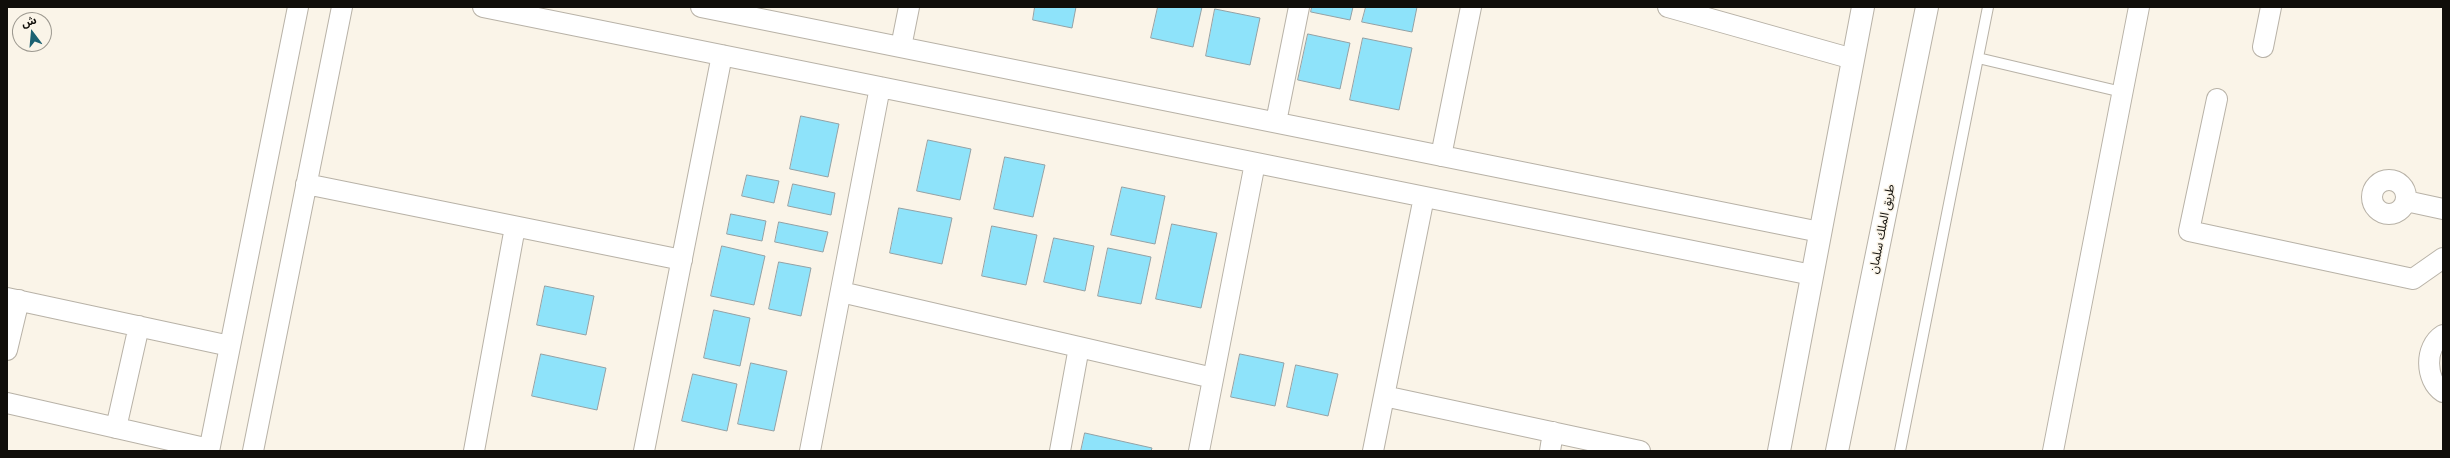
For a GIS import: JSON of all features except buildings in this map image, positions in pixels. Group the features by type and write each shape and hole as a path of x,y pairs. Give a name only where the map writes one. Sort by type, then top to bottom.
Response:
{"main road":[{"path":"1779,451 1863,7"},
{"name":"طريق الملك سلمان","path":"1837,451 1927,7"}],"street":[{"path":"7,403 209,450 298,7"},
{"path":"253,451 342,7"},
{"path":"483,7 1812,275"},
{"path":"701,7 732,10 901,47 1820,232"},
{"path":"901,47 909,7"},
{"path":"1276,122 1298,7"},
{"path":"1441,156 1472,7"},
{"path":"1668,7 1853,59"},
{"path":"2053,451 2139,7"},
{"path":"2263,47 2271,7"},
{"path":"644,451 722,55"},
{"path":"810,451 880,87"},
{"path":"2217,99 2189,231 2413,279 2443,258"},
{"path":"1199,451 1255,163"},
{"path":"306,184 682,260"},
{"path":"1373,451 1424,197"},
{"path":"2406,201 2443,209"},
{"path":"474,451 515,227"},
{"path":"841,292 1213,378"},
{"path":"7,350 13,299 230,346"},
{"path":"116,428 139,326"},
{"path":"2443,335 2431,350 2428,363 2432,378 2443,392"},
{"path":"1060,451 1079,347"},
{"path":"1384,396 1551,442 1640,451"}],"lane":[{"path":"1900,451 1988,7"},
{"path":"1978,58 2122,92"}]}
